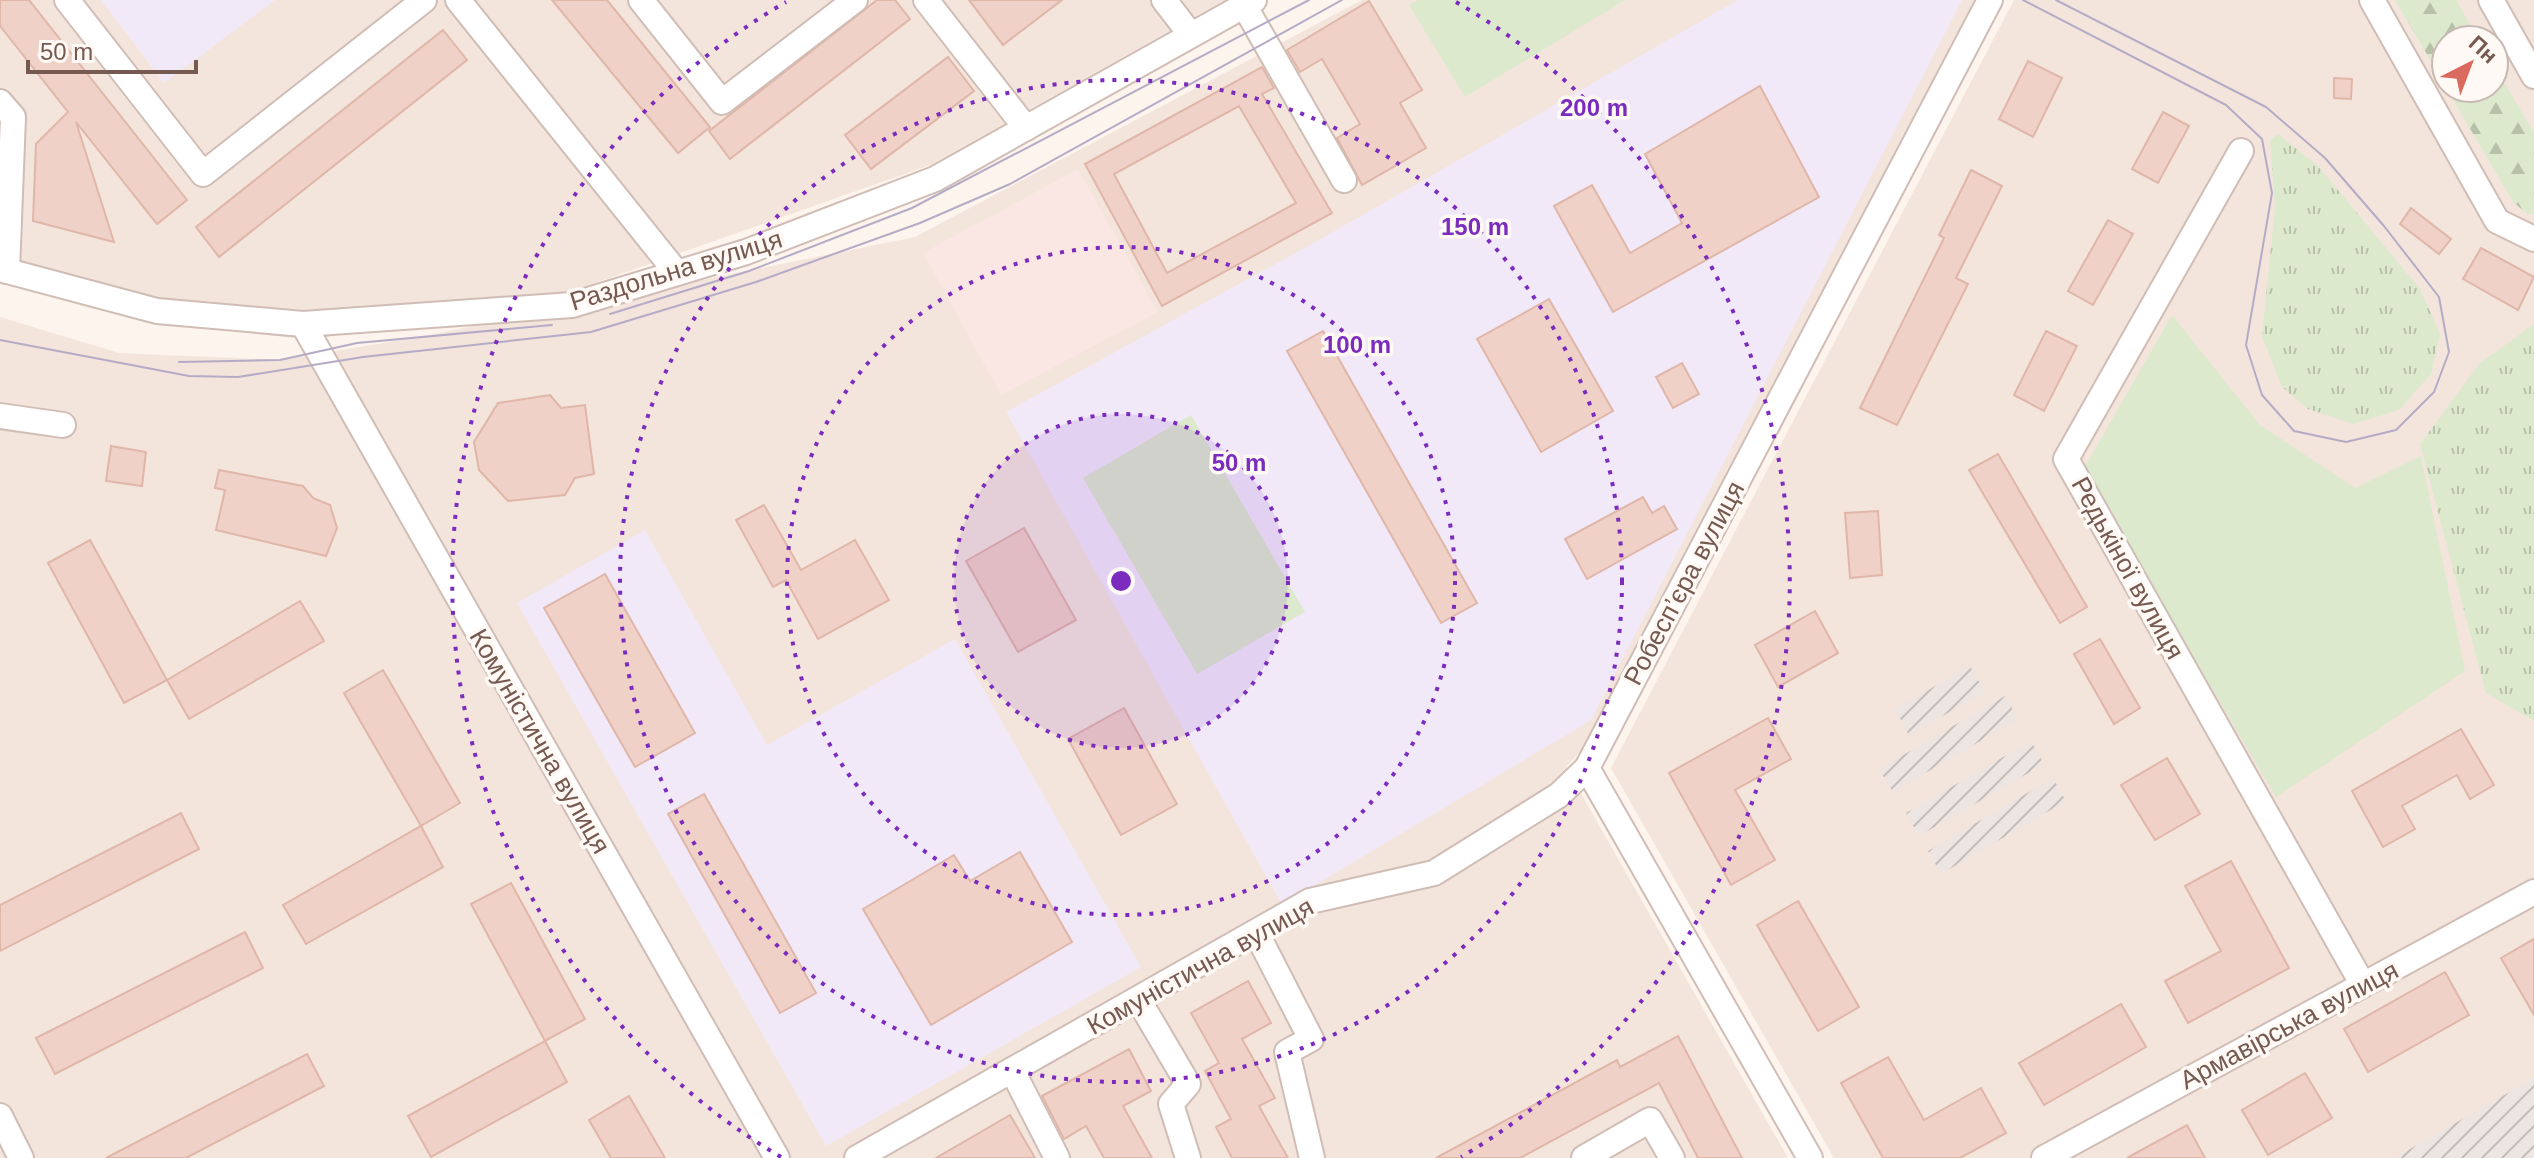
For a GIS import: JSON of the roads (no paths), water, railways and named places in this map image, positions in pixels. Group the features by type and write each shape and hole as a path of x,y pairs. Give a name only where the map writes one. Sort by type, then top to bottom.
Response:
{"street":[{"path":"67,0 203,174 424,0"},
{"path":"458,0 677,273"},
{"path":"641,0 722,102 855,0"},
{"path":"926,0 1026,128"},
{"path":"1164,0 1191,35"},
{"name":"Робесп’єра вулиця","path":"1587,768 1990,0"},
{"path":"2372,0 2497,221 2534,239"},
{"path":"2491,0 2534,76"},
{"path":"1249,3 1344,180"},
{"name":"Раздольна вулиця","path":"4,270 157,311 303,324 572,305 746,252 935,179 1249,3"},
{"path":"0,102 13,117 4,270"},
{"name":"Редькіної вулиця","path":"2241,151 2066,459 2363,985"},
{"path":"2497,221 2534,227"},
{"name":"Комуністична вулиця","path":"303,324 777,1158"},
{"path":"0,416 63,425"},
{"path":"1587,768 1810,1158"},
{"name":"Комуністична вулиця","path":"857,1158 1310,901 1425,877 1559,795 1587,768"},
{"name":"Армавірська вулиця","path":"2044,1158 2534,892"},
{"path":"1256,932 1311,1039 1287,1052 1312,1158"},
{"path":"1138,999 1188,1084 1171,1104 1188,1158"},
{"path":"1012,1070 1057,1158"},
{"path":"0,1116 21,1158"},
{"path":"1584,1158 1650,1120 1672,1158"}],"tram line":[{"path":"610,314 749,271 912,208 1309,0"},
{"path":"0,340 189,376 238,377 363,357 591,332 756,282 920,223 1010,184 1342,0"},
{"path":"2023,0 2226,105 2262,139 2272,193 2246,345 2262,395 2294,431 2346,442 2396,430 2434,392 2449,352 2439,297 2384,226 2325,158 2266,107 2056,0"},
{"path":"179,362 280,360 357,343 552,325"}]}
